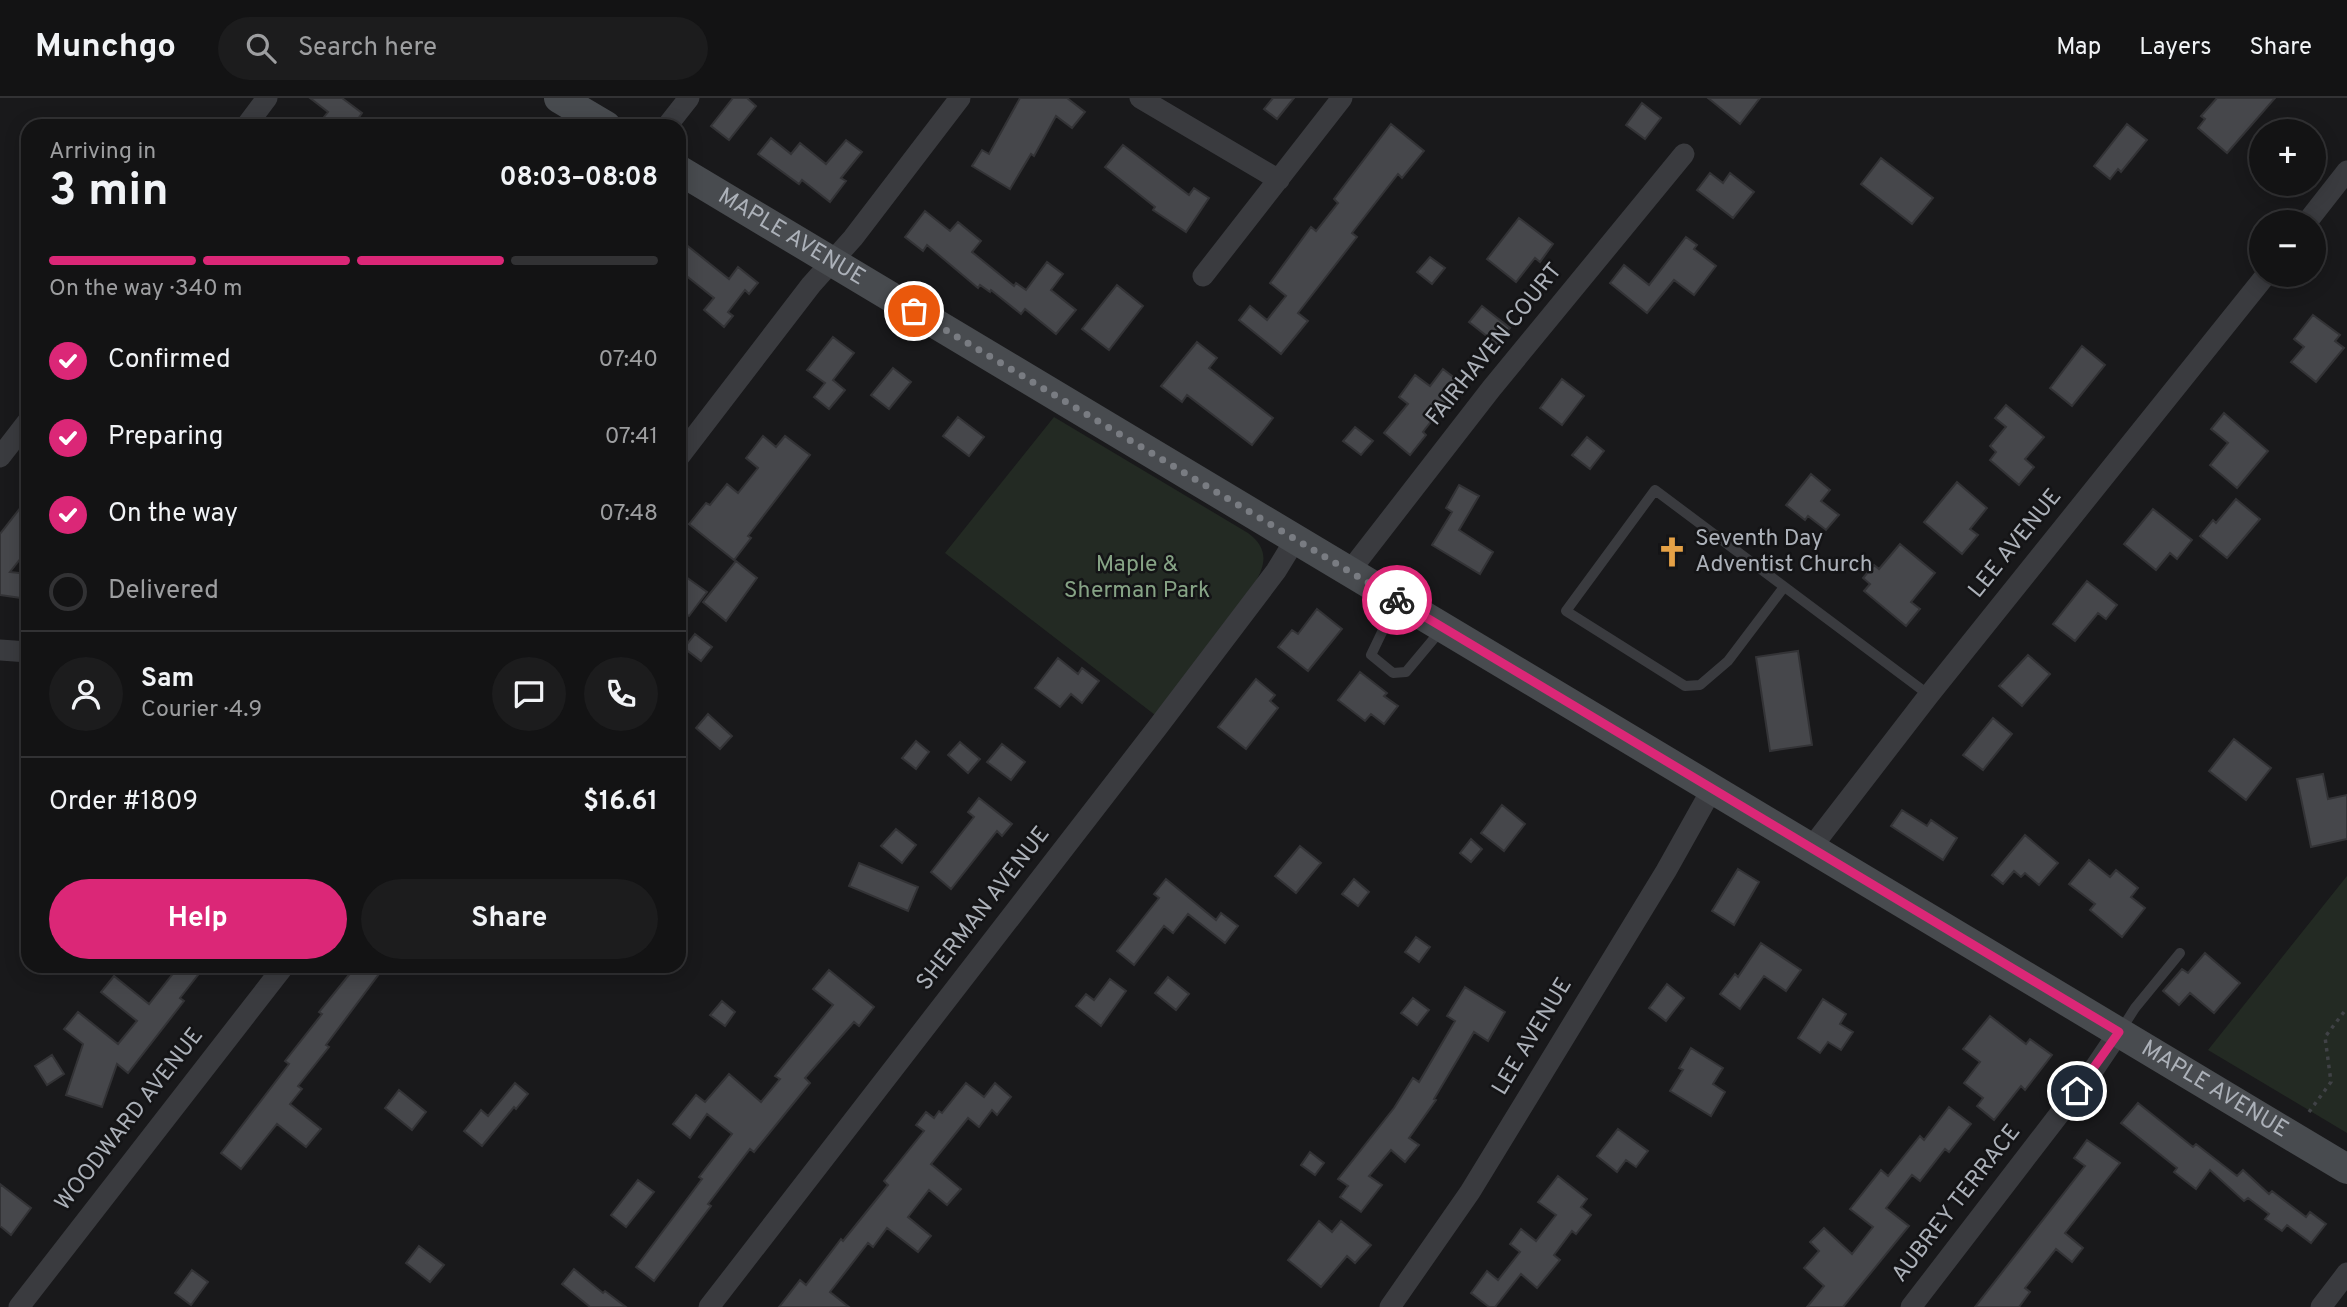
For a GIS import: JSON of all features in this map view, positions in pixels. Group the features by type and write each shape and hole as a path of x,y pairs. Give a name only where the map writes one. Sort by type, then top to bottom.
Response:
{"main road":[{"path":"559,98 594,119"},
{"name":"MAPLE AVENUE","path":"686,174 2347,1169"}],"street":[{"path":"251,119 267,98"},
{"path":"672,119 689,98"},
{"path":"686,448 960,98"},
{"path":"1140,98 1279,180"},
{"path":"1203,276 1342,98"},
{"name":"FAIRHAVEN COURT","path":"1349,572 1492,389 1684,154"},
{"path":"2316,210 2347,171"},
{"name":"LEE AVENUE","path":"1811,848 1929,695 2256,287"},
{"path":"0,457 21,430"},
{"name":"SHERMAN AVENUE","path":"709,1307 1148,739 1276,571 1295,540"},
{"path":"0,650 21,652"},
{"name":"LEE AVENUE","path":"1390,1307 1470,1192 1666,871 1712,789"},
{"name":"WOODWARD AVENUE","path":"19,1307 279,973"},
{"name":"AUBREY TERRACE","path":"1910,1307 2094,1069 2119,1032"},
{"path":"2321,1307 2347,1273"}],"lane":[{"path":"1784,587 1728,661 1700,685 1685,686 1566,611 1655,490 1929,695"},
{"path":"1397,600 1371,654 1393,673 1406,672 1443,628"},
{"path":"2119,1032 2180,953"}],"path":[{"path":"2309,1112 2331,1082 2325,1037 2347,1008"}],"green space":[{"name":"Maple & Sherman Park","path":"1054,417 1248,533 1262,549 1262,567 1256,581 1155,715 945,553"},
{"path":"2347,876 2347,1133 2208,1050"}],"building":[{"path":"310,98 342,98 362,113 358,119 327,119 324,117 328,112"},
{"path":"733,98 747,98 756,106 729,140 711,126"},
{"path":"1020,98 1067,98 1085,112 1072,128 1056,116 1034,156 1031,154 1010,189 972,166 982,150 989,154"},
{"path":"1273,98 1294,98 1277,119 1264,109"},
{"path":"1708,98 1760,98 1740,124"},
{"path":"2217,98 2275,98 2257,119 2249,119 2249,128 2227,153 2198,128 2205,119 2201,116"},
{"path":"1642,103 1661,118 1645,139 1626,125"},
{"path":"1391,124 1424,151 1402,178 1398,174 1352,233 1357,237 1298,313 1308,321 1281,354 1239,320 1250,306 1267,320 1286,296 1270,283 1311,227 1316,231 1338,203 1334,199"},
{"path":"2127,124 2147,140 2121,172 2118,169 2110,179 2094,166"},
{"path":"771,138 791,154 800,143 826,164 846,140 862,152 841,178 846,181 830,202 802,180 799,184 758,154"},
{"path":"1123,145 1189,195 1194,188 1209,198 1186,232 1153,210 1155,207 1105,167"},
{"path":"1881,158 1933,198 1912,224 1861,184"},
{"path":"1710,173 1723,183 1730,173 1754,192 1733,218 1697,190"},
{"path":"925,211 950,231 958,222 981,241 972,252 1014,286 1016,283 1026,290 1047,262 1063,274 1051,290 1076,310 1056,334 1025,309 1021,314 991,290 990,292 980,285 978,288 927,245 923,251 905,237"},
{"path":"1519,218 1553,244 1540,262 1535,258 1516,282 1487,259"},
{"path":"1686,237 1697,245 1694,249 1716,266 1694,295 1674,280 1647,313 1610,283 1624,265 1649,285"},
{"path":"686,245 729,279 738,267 758,283 749,294 745,290 728,312 733,316 724,327 704,310 714,298 686,276"},
{"path":"1430,257 1445,268 1432,284 1417,272"},
{"path":"1117,285 1143,306 1109,350 1082,329"},
{"path":"1482,306 1510,328 1497,344 1469,322"},
{"path":"2313,315 2340,335 2335,341 2344,348 2316,382 2291,362 2304,347 2294,339"},
{"path":"833,337 854,353 833,380 845,390 829,409 814,397 825,383 807,370"},
{"path":"1197,342 1217,358 1209,368 1273,418 1252,445 1187,395 1182,402 1161,386"},
{"path":"2082,346 2105,365 2072,406 2050,388"},
{"path":"893,368 911,382 889,409 871,395"},
{"path":"1443,369 1461,383 1423,432 1426,435 1410,455 1384,433 1408,404 1399,397 1415,375 1430,386"},
{"path":"1562,379 1584,396 1562,425 1540,408"},
{"path":"2006,405 2044,437 2025,459 2034,467 2019,485 1990,460 1996,452 1990,446 2006,427 1995,418"},
{"path":"2224,413 2268,451 2237,488 2210,465 2228,443 2211,429"},
{"path":"958,417 984,437 969,456 943,436"},
{"path":"1355,427 1373,441 1361,455 1343,441"},
{"path":"763,436 776,447 785,436 810,455 748,536 751,538 734,560 689,524 706,503 710,505 727,484 738,493 758,468 746,458"},
{"path":"1587,437 1604,451 1590,469 1572,455"},
{"path":"1811,474 1830,490 1821,501 1839,515 1826,530 1808,516 1805,520 1786,505"},
{"path":"1957,482 1987,508 1970,529 1978,535 1962,554 1924,522"},
{"path":"1459,485 1479,496 1459,530 1493,552 1480,574 1432,545 1452,512 1446,508"},
{"path":"2236,499 2260,519 2227,558 2200,536 2213,520 2216,523"},
{"path":"21,507 21,558 10,572 21,573 21,598 0,595 0,534"},
{"path":"2153,509 2192,540 2177,559 2170,553 2156,570 2124,544"},
{"path":"1900,544 1935,573 1911,602 1920,609 1906,626 1864,591 1870,584 1863,578 1874,565 1879,569"},
{"path":"736,561 757,578 726,621 703,602"},
{"path":"686,577 707,592 689,616 686,614"},
{"path":"2087,581 2117,605 2106,619 2098,613 2075,641 2053,624"},
{"path":"1317,609 1342,629 1308,671 1278,647 1292,630 1298,634"},
{"path":"695,634 712,647 701,661 686,650"},
{"path":"1798,651 1812,745 1770,751 1756,657"},
{"path":"2028,655 2050,674 2022,706 1999,686"},
{"path":"1058,658 1078,674 1082,668 1099,681 1082,703 1071,694 1060,707 1035,688"},
{"path":"1360,672 1387,693 1384,696 1398,706 1384,724 1371,714 1365,721 1338,700"},
{"path":"1256,679 1275,695 1270,701 1278,708 1246,749 1218,727"},
{"path":"708,714 732,736 720,749 696,728"},
{"path":"1993,718 2012,734 1983,770 1963,755"},
{"path":"2234,739 2271,768 2246,800 2209,771"},
{"path":"916,741 929,752 916,769 902,758"},
{"path":"960,742 980,759 968,773 948,755"},
{"path":"1002,744 1025,762 1011,780 987,762"},
{"path":"2323,774 2328,799 2347,795 2347,839 2311,847 2297,779"},
{"path":"979,798 1012,824 1002,836 997,831 951,889 931,872 974,817 968,812"},
{"path":"1502,805 1525,824 1504,851 1481,833"},
{"path":"1902,810 1927,826 1931,820 1957,838 1943,860 1891,826"},
{"path":"896,829 916,845 902,863 881,846"},
{"path":"2025,835 2058,863 2039,885 2025,873 2021,877 2014,871 2003,884 1992,875"},
{"path":"1471,839 1482,849 1471,862 1460,853"},
{"path":"1300,846 1321,863 1296,893 1275,876"},
{"path":"2089,860 2110,877 2116,870 2138,888 2131,897 2145,908 2122,937 2090,910 2095,904 2069,884"},
{"path":"859,863 918,887 908,911 849,886"},
{"path":"1738,869 1759,882 1734,925 1712,911"},
{"path":"1166,879 1216,920 1221,913 1238,926 1225,943 1188,914 1173,933 1164,926 1134,965 1117,951 1159,898 1154,894"},
{"path":"1354,879 1369,892 1358,906 1342,894"},
{"path":"1416,937 1430,947 1419,962 1405,952"},
{"path":"1761,943 1801,970 1786,991 1764,976 1740,1009 1720,994 1735,974 1738,977"},
{"path":"2205,953 2240,983 2214,1013 2190,993 2179,1005 2163,991 2182,969 2188,973"},
{"path":"829,970 874,1007 859,1026 854,1022 805,1078 810,1083 754,1152 750,1149 654,1281 636,1267 732,1134 707,1114 690,1138 673,1124 696,1095 705,1102 729,1074 761,1102 780,1079 775,1076 833,1005 813,989"},
{"path":"173,973 200,973 180,998 184,1001 128,1073 117,1064 102,1107 66,1095 83,1044 64,1029 78,1012 118,1044 137,1021 101,992 114,976 149,1004"},
{"path":"350,973 380,973 326,1045 329,1047 298,1086 302,1089 290,1104 321,1129 306,1147 277,1124 241,1169 221,1153 289,1064 285,1061 322,1014 319,1012"},
{"path":"1168,977 1189,994 1176,1010 1155,993"},
{"path":"1110,979 1126,991 1101,1026 1076,1006 1086,994 1094,1000"},
{"path":"1667,984 1684,998 1666,1021 1649,1008"},
{"path":"1465,987 1505,1012 1488,1041 1474,1032 1434,1099 1436,1100 1409,1138 1419,1145 1405,1162 1391,1150 1369,1176 1382,1185 1361,1212 1340,1197 1348,1186 1338,1179 1394,1108 1413,1078 1419,1082 1455,1021 1447,1016"},
{"path":"1413,998 1429,1010 1417,1025 1401,1013"},
{"path":"1823,999 1846,1014 1840,1024 1853,1032 1841,1050 1828,1042 1820,1053 1798,1038"},
{"path":"722,1001 735,1012 725,1026 710,1015"},
{"path":"1990,1016 2026,1044 2030,1039 2052,1055 2025,1090 2021,1086 1994,1120 1977,1106 1983,1098 1964,1083 1980,1062 1963,1049"},
{"path":"1691,1048 1723,1068 1713,1084 1725,1092 1711,1116 1670,1091 1683,1070 1679,1068"},
{"path":"52,1055 64,1074 47,1085 35,1066"},
{"path":"515,1083 528,1094 482,1146 464,1131 481,1110 488,1116"},
{"path":"966,1083 984,1097 995,1083 1011,1097 997,1115 992,1110 979,1127 968,1118 931,1164 961,1189 947,1205 929,1190 908,1217 931,1236 918,1252 887,1228 873,1247 868,1243 830,1292 849,1307 779,1307 800,1280 806,1285 841,1239 843,1241 888,1185 884,1181 924,1131 916,1125 926,1112 934,1118 939,1111 942,1113"},
{"path":"399,1090 426,1112 412,1130 385,1108"},
{"path":"2138,1103 2193,1147 2196,1144 2237,1176 2243,1170 2269,1194 2272,1191 2306,1217 2310,1212 2326,1224 2311,1243 2287,1225 2282,1231 2265,1219 2269,1214 2248,1198 2244,1201 2210,1170 2196,1189 2174,1172 2177,1168 2121,1123"},
{"path":"1949,1107 1971,1124 1949,1152 1945,1149 1920,1181 1912,1175 1886,1208 1909,1226 1843,1307 1807,1307 1824,1286 1804,1268 1819,1251 1810,1242 1824,1228 1852,1254 1873,1227 1850,1209 1881,1170 1888,1176 1920,1136 1924,1140"},
{"path":"1618,1129 1648,1151 1636,1167 1626,1160 1617,1172 1597,1156"},
{"path":"2087,1140 2120,1163 2065,1233 2083,1248 2072,1262 2056,1249 2025,1288 2030,1292 2019,1307 1975,1307 2085,1166 2074,1158"},
{"path":"1310,1152 1324,1163 1315,1175 1301,1165"},
{"path":"1558,1176 1587,1199 1581,1207 1591,1215 1576,1234 1572,1231 1554,1255 1560,1260 1537,1288 1521,1274 1495,1307 1489,1307 1471,1293 1487,1271 1498,1280 1520,1252 1510,1244 1521,1229 1536,1241 1556,1215 1538,1202"},
{"path":"638,1180 654,1192 626,1227 611,1215"},
{"path":"0,1184 31,1208 11,1235 0,1226"},
{"path":"1319,1221 1332,1232 1341,1221 1371,1245 1355,1263 1347,1256 1321,1287 1288,1260"},
{"path":"419,1246 444,1265 430,1282 406,1263"},
{"path":"574,1269 603,1293 605,1291 626,1307 590,1307 562,1284"},
{"path":"192,1270 208,1282 191,1305 175,1293"}],"way so far":[{"path":"914,311 1397,600"}],"place":[{"name":"Seventh Day Adventist Church","path":"1672,552"}],"route":[{"path":"1397,600 2119,1032 2077,1091"}]}
